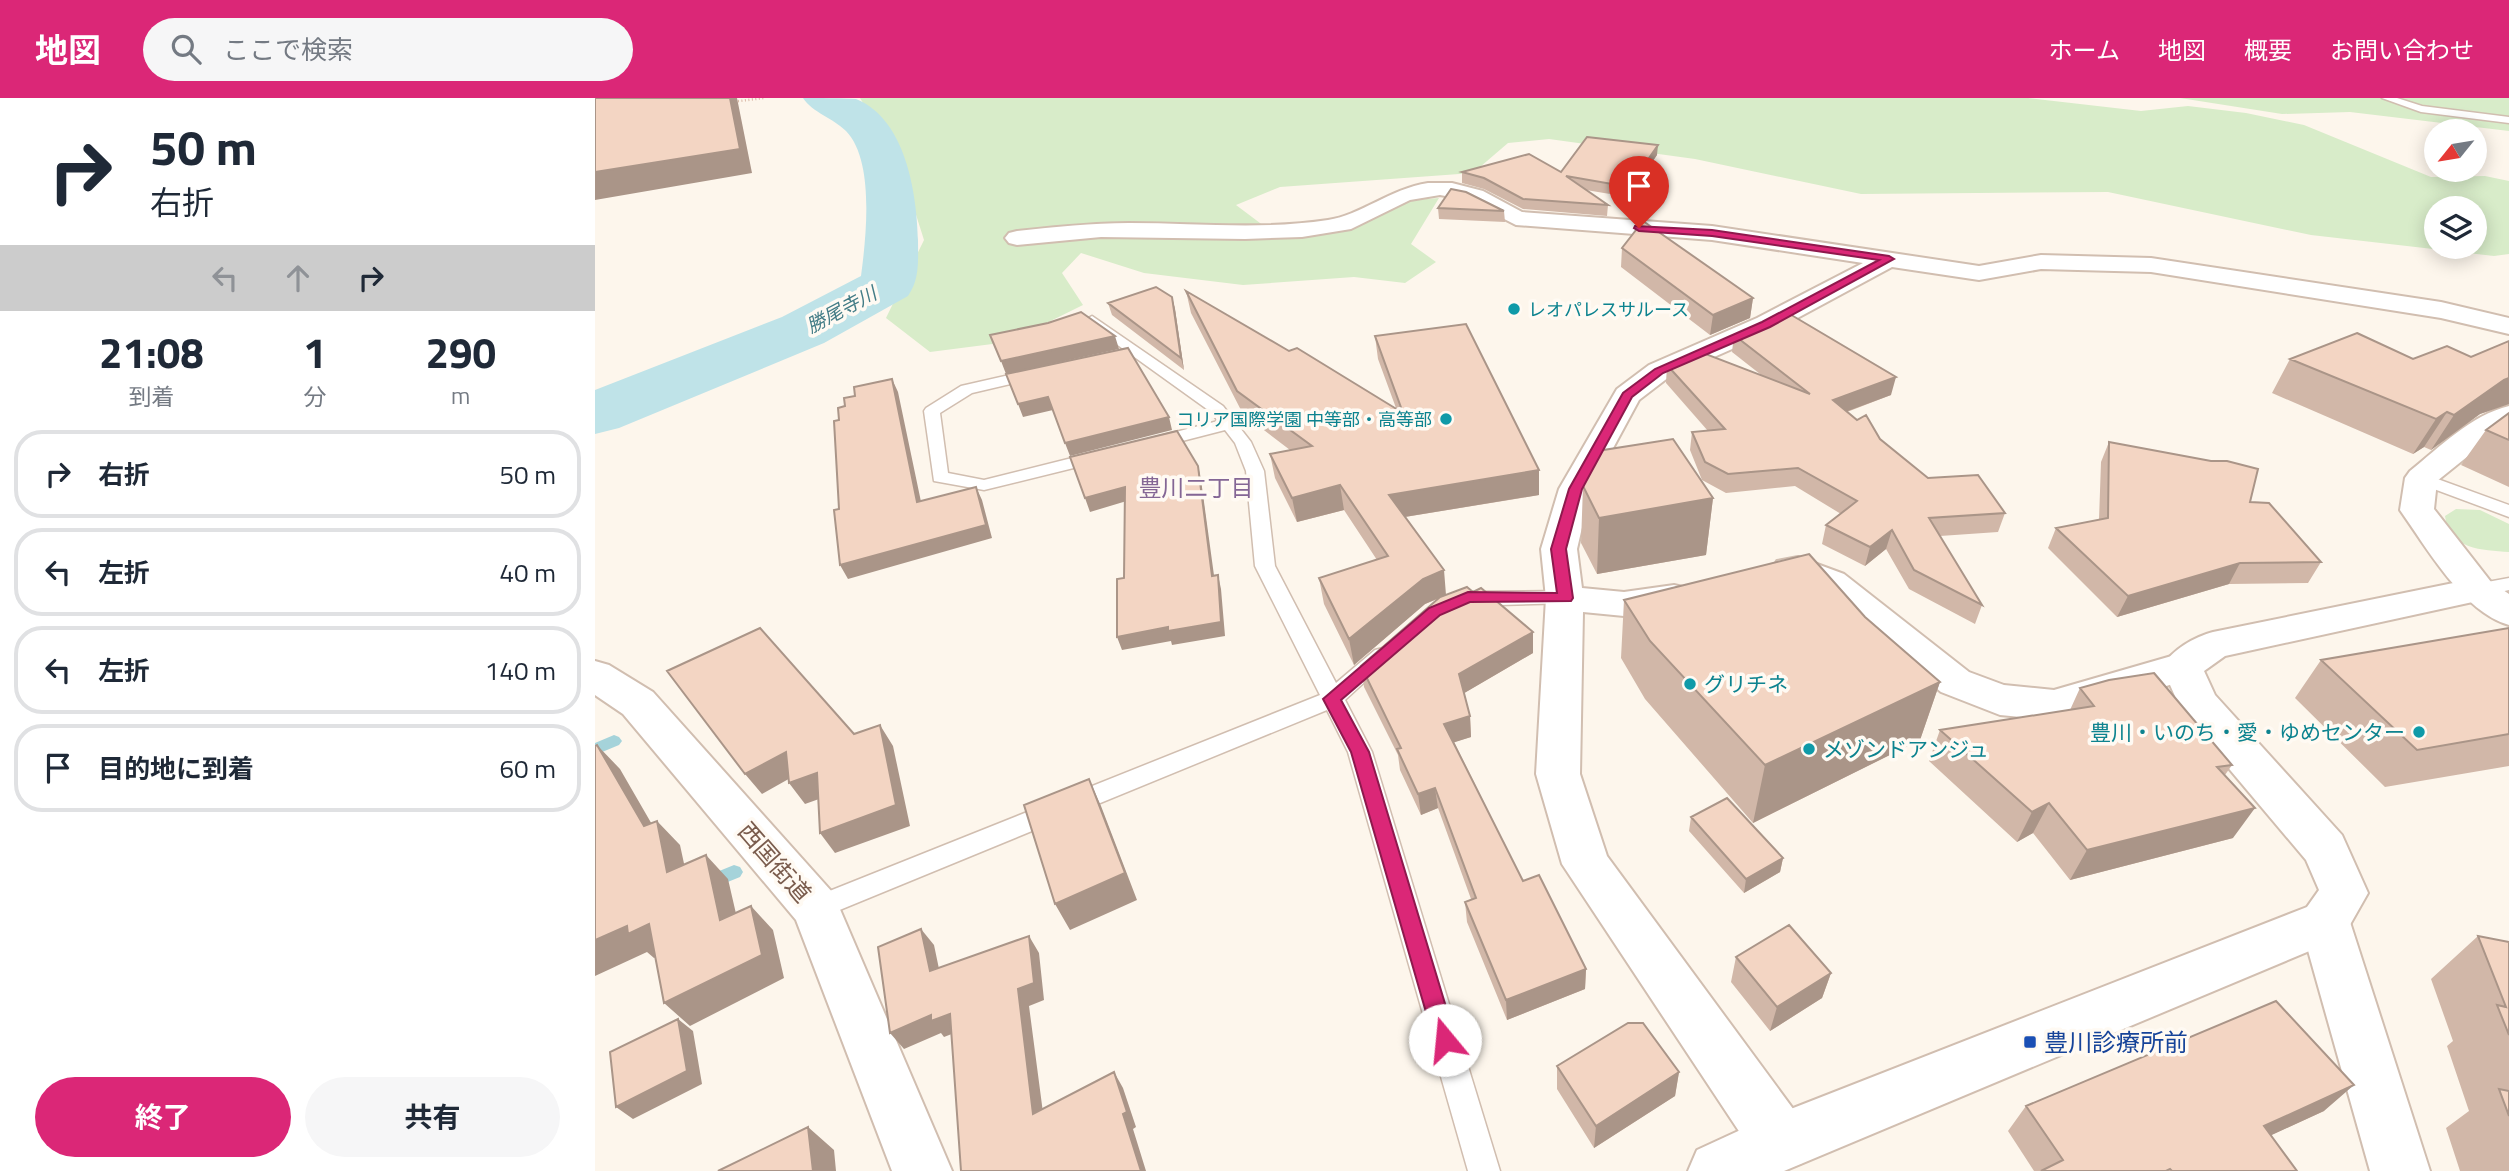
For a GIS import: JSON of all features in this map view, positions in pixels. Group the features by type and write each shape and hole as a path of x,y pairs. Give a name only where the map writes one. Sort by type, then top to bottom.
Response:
{"street":[{"path":"1017,238 1101,230 1252,232 1331,227 1357,220 1402,195 1427,189 1453,190 1493,201 1516,218 1712,233 1979,273 2041,262 2151,265 2441,310 2509,326"},
{"path":"1781,1142 1586,864 1558,774 1565,598 1559,549 1575,489 1627,395 1659,371 1766,324 1889,259"},
{"path":"2499,595 2417,510 2421,478 2477,433 2509,415"},
{"path":"1754,573 1798,568 1832,582 1955,682 2000,700 2054,705 2182,667 2213,645 2499,595"},
{"path":"1565,598 1624,604 1671,598 1707,587"},
{"path":"1718,1171 1781,1142 2325,922 2344,893 2325,849 2198,704 2182,667"},
{"name":"西国街道","path":"595,675 638,703 816,908 922,1171"},
{"path":"2325,922 2400,1171"}],"lane":[{"path":"2388,98 2421,109 2509,120"},
{"path":"1086,316 1217,409 1243,442 1255,471 1265,566 1360,752 1484,1171"},
{"path":"1111,358 1137,352"},
{"path":"1058,369 967,389 932,411 940,477 984,485 1112,453"},
{"path":"1138,447 1228,424"},
{"path":"2421,478 2509,511"},
{"path":"1446,607 1468,597 1565,598"},
{"path":"816,908 1332,699 1404,638"}],"path":[{"path":"723,103 763,98"}],"green space":[{"path":"860,98 2028,98 2141,111 2188,106 2246,113 2304,125 2424,174 2424,182 2487,182 2487,176 2509,181 2509,254 2494,256 2487,255 2487,196 2424,196 2424,248 2311,235 2108,192 1861,194 1695,159 1549,139 1508,143 1473,173 1280,187 1236,205 1276,235 1325,233 1377,203 1439,198 1411,244 1436,262 1405,283 1354,277 1243,285 1144,273 1081,253 1062,273 1083,305 1008,342 930,352 886,318 924,240 899,161"},
{"path":"2180,98 2509,98 2509,131 2487,128 2487,119 2424,121 2350,112 2282,114"},
{"path":"2456,509 2480,510 2509,524 2509,552 2478,549 2460,542 2453,536 2445,516"}],"building":[{"path":"595,98 730,98 740,149 595,172"},
{"path":"1587,137 1658,145 1629,187 1566,176 1608,205 1523,199 1484,178 1462,172 1529,154 1561,172"},
{"path":"1451,189 1466,192 1504,211 1438,208"},
{"path":"1643,221 1753,298 1713,315 1622,248"},
{"path":"1156,287 1172,297 1181,358 1108,303"},
{"path":"1186,291 1289,351 1297,348 1403,413 1375,336 1466,324 1539,470 1389,495 1444,570 1423,579 1349,639 1319,578 1388,556 1340,485 1292,498 1270,454 1312,446 1237,391"},
{"path":"1081,312 1115,336 1001,361 990,335 1048,323"},
{"path":"1788,313 1896,377 1833,400 1857,420 1866,415 1880,439 1928,478 1978,475 2005,513 1929,518 1982,605 1914,570 1892,530 1870,547 1826,525 1857,501 1798,468 1728,474 1705,462 1692,432 1725,429 1667,365 1698,351 1810,394 1734,335"},
{"path":"2357,333 2413,359 2447,346 2471,357 2509,341 2509,378 2454,415 2447,412 2436,419 2290,359"},
{"path":"1128,348 1169,417 1065,443 1048,397 1018,404 1006,374"},
{"path":"892,379 917,502 976,487 986,525 840,565 834,510 839,509 834,421 839,420 838,408 845,406 844,398 855,396 854,387"},
{"path":"2509,413 2509,440 2486,430"},
{"path":"1177,431 1198,466 1212,576 1218,575 1221,622 1168,631 1168,627 1117,637 1117,579 1124,578 1125,487 1085,498 1070,457"},
{"path":"1673,439 1713,498 1599,518 1583,486 1591,452"},
{"path":"2109,442 2211,461 2227,461 2258,469 2250,502 2269,503 2321,562 2240,563 2128,596 2056,528 2108,518"},
{"path":"1809,554 1865,617 1940,682 1765,765 1650,641 1624,600"},
{"path":"1467,587 1473,592 1481,588 1533,632 1459,674 1470,716 1444,724 1523,881 1539,875 1586,969 1506,1000 1465,902 1476,898 1435,788 1418,794 1397,749 1401,748 1361,666 1440,597"},
{"path":"760,628 854,734 880,725 896,805 820,833 817,773 789,783 786,752 745,774 667,671"},
{"path":"2509,628 2509,734 2417,750 2321,660"},
{"path":"2154,673 2232,765 2217,767 2255,808 2087,850 2049,803 2032,812 1940,730 2094,706 2080,688"},
{"path":"597,745 644,826 657,821 667,872 706,855 720,920 751,906 762,955 664,1003 649,924 628,934 627,926 595,940"},
{"path":"1089,779 1125,873 1055,904 1024,805"},
{"path":"1727,798 1783,858 1746,879 1691,817"},
{"path":"1789,925 1831,973 1777,1007 1736,957"},
{"path":"921,929 930,971 1029,936 1034,983 1018,989 1033,1114 1114,1072 1127,1112 1123,1114 1141,1171 961,1171 950,1014 931,1021 931,1015 890,1033 878,947"},
{"path":"2478,936 2509,942 2509,1035 2497,1005 2506,1007"},
{"path":"2276,1001 2354,1085 2264,1126 2297,1171 2041,1171 2063,1160 2026,1106"},
{"path":"678,1019 687,1071 616,1107 610,1052"},
{"path":"1628,1023 1643,1023 1679,1072 1596,1126 1557,1066"},
{"path":"2499,1089 2509,1091 2509,1116"},
{"path":"808,1127 813,1171 718,1171"}],"waterway":[{"name":"勝尾寺川","path":"595,414 803,330 888,284 892,228 885,167 871,134 861,122 823,98"},
{"path":"595,749 614,741"},
{"path":"708,883 734,872"}],"place":[{"name":"レオパレスサルース","path":"1514,309"},
{"name":"コリア国際学園 中等部・高等部","path":"1446,419"},
{"name":"グリチネ","path":"1690,684"},
{"name":"豊川・いのち・愛・ゆめセンター","path":"2419,732"},
{"name":"メゾンドアンジュ","path":"1809,749"},
{"name":"豊川診療所前","path":"2030,1042"}],"district":[{"name":"豊川二丁目","path":"1196,487"}],"route":[{"path":"1445,1040 1360,752 1332,699 1434,611 1468,597 1565,598 1559,549 1575,489 1627,395 1659,371 1766,324 1889,259 1712,233 1639,228"}]}
